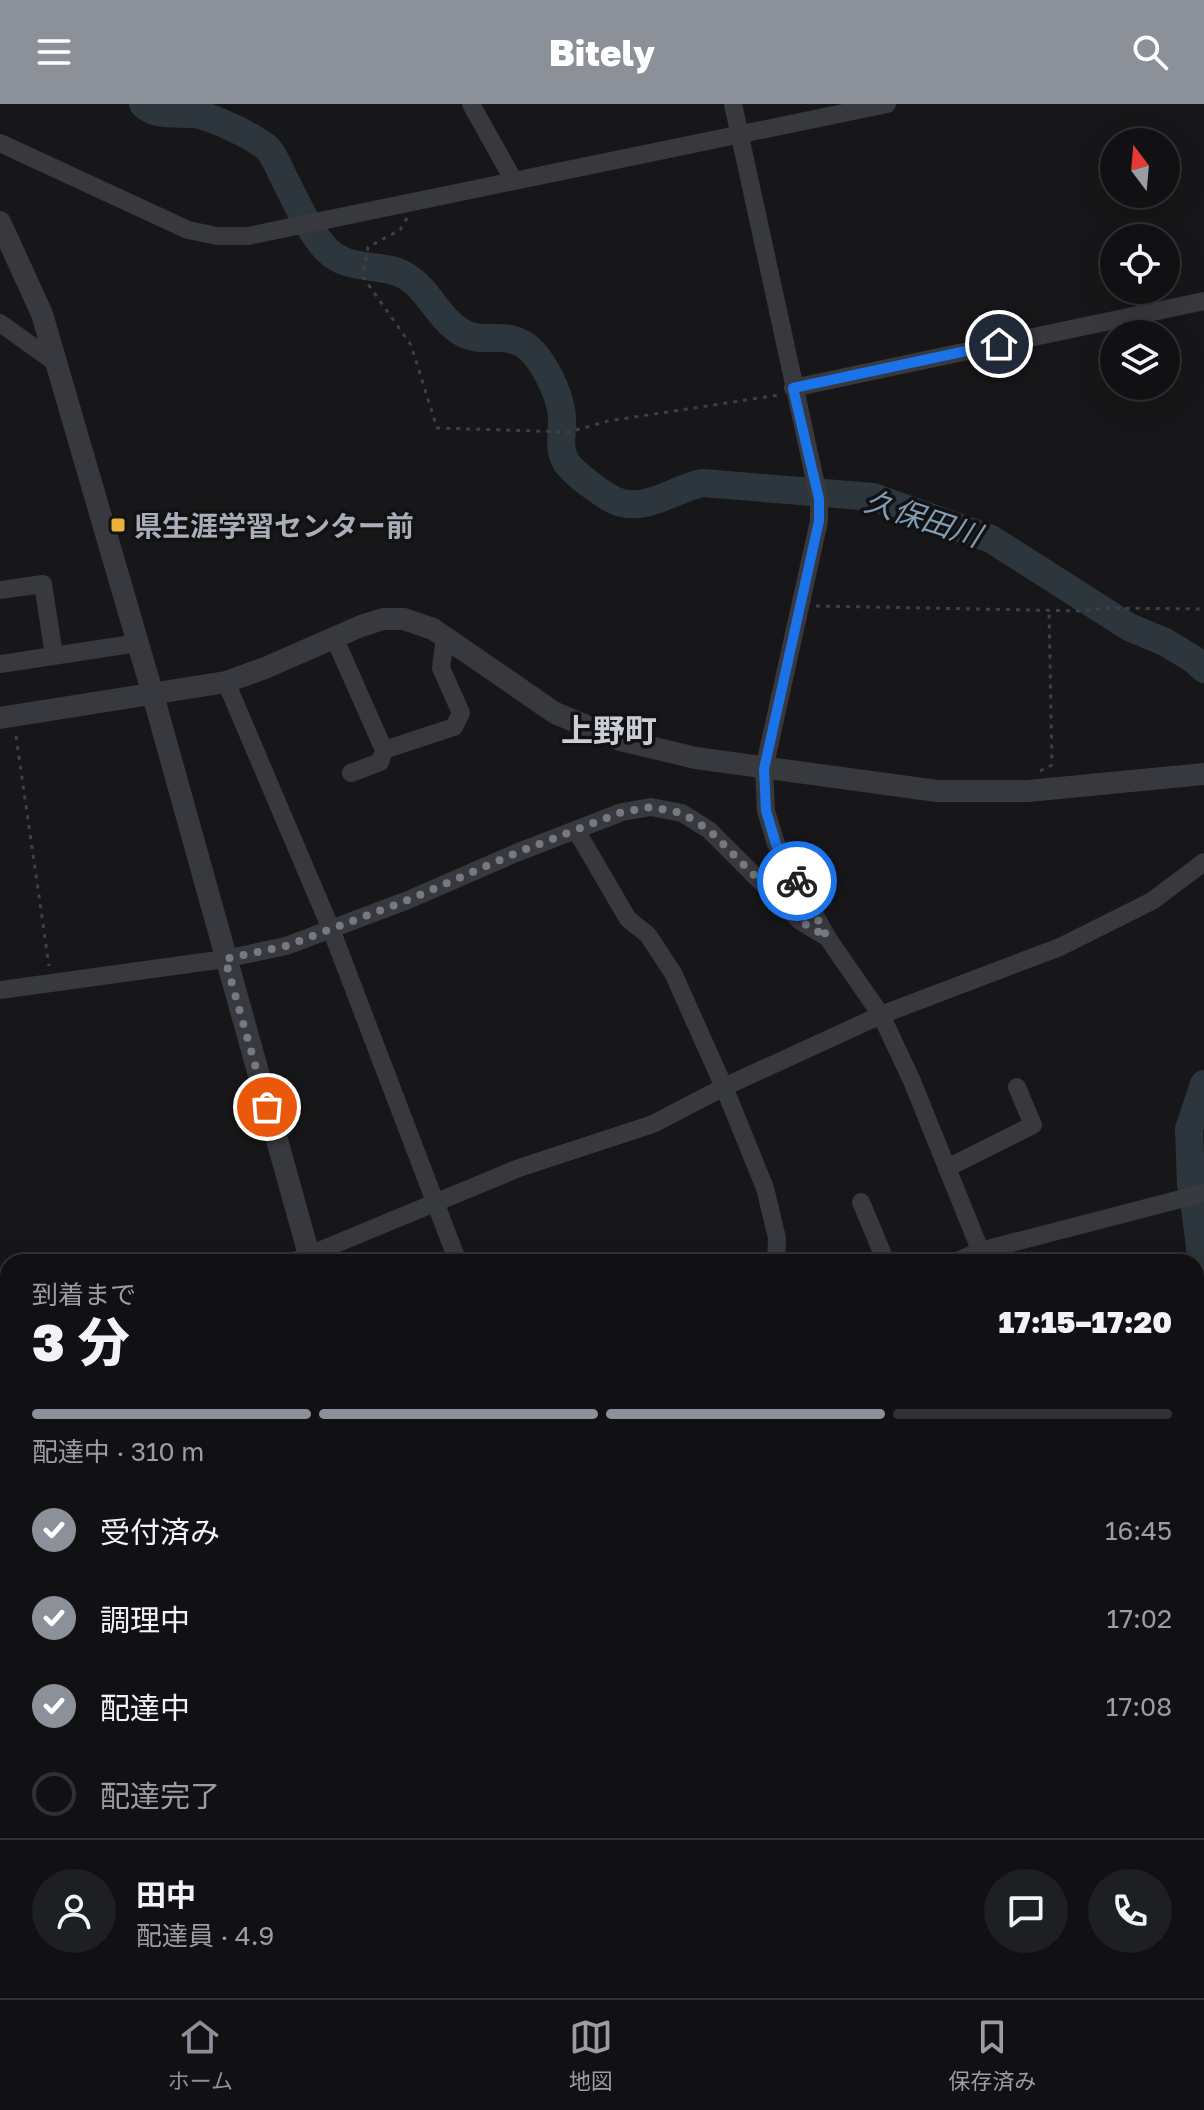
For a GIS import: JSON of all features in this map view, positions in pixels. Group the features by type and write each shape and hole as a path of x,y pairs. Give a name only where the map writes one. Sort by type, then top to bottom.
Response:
{"street":[{"path":"471,104 514,181"},
{"path":"733,104 818,490 819,521 764,769 766,811 776,844 827,937 881,1015 912,1081 982,1254"},
{"path":"0,143 188,230 217,236 248,236 887,104"},
{"path":"0,222 42,314 153,695 302,1254"},
{"path":"794,390 1204,301"},
{"path":"8,328 42,314"},
{"path":"8,328 56,363"},
{"path":"0,590 43,584 54,655"},
{"path":"7,717 226,682 361,626 404,619 433,629 555,713 620,740 696,758 937,791 1028,791 1204,774"},
{"path":"334,637 384,750 380,762 351,773"},
{"path":"384,750 454,727 461,713 441,668 445,637"},
{"path":"0,664 138,643"},
{"path":"226,682 331,929 455,1254"},
{"path":"0,990 225,959 286,946 622,812 651,807 682,813 709,830 800,921 827,937"},
{"path":"576,830 628,919 648,935 673,973 765,1188 777,1238 776,1254"},
{"path":"318,1254 519,1168 653,1124 724,1087 881,1015 1086,935 1152,901 1204,862"},
{"path":"947,1168 1033,1125 1017,1087"},
{"path":"990,1254 1204,1193"},
{"path":"861,1202 883,1254"}],"path":[{"path":"406,204 407,221 400,230 368,247 363,277 411,345 437,428 569,432 608,421 794,390"},
{"path":"800,606 1204,609"},
{"path":"1028,791 1028,780 1052,765 1049,610"},
{"path":"7,717 52,983"}],"waterway":[{"name":"久保田川","path":"143,104 163,113 207,117 260,143 274,157 314,234 335,257 406,276 453,326 468,336 512,339 527,347 542,364 558,398 565,460 596,489 616,501 627,504 649,502 702,483 873,497 991,539 1129,627 1165,642 1204,669"},
{"name":"久保田川","path":"1191,1184 1189,1129 1204,1084"},
{"name":"久保田川","path":"1195,1207 1201,1254"}],"way so far":[{"path":"267,1107 225,959 286,946 408,900 622,812 651,807 682,813 709,830 800,921 827,937 797,881"}],"place":[{"name":"県生涯学習センター前","path":"118,525"}],"district":[{"name":"上野町","path":"609,730"}],"route":[{"path":"797,881 776,844 766,811 764,769 819,521 819,499 793,388 999,344"}]}
